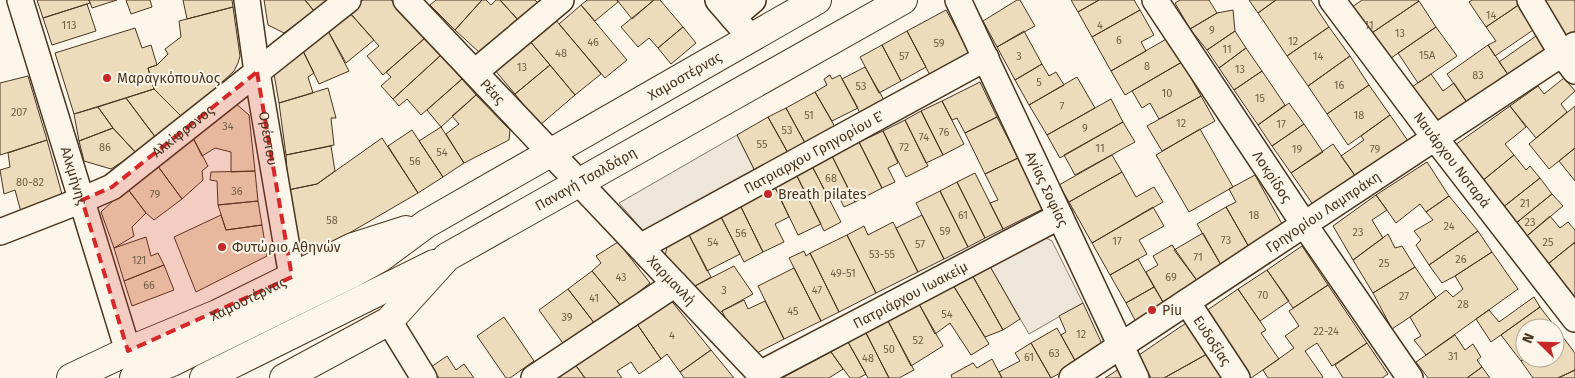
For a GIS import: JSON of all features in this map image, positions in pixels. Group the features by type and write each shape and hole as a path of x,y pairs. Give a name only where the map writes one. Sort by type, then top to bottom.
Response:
{"main road":[{"name":"Χαμοστέρνας","path":"71,378 128,351 217,314 353,247 426,224 817,0"},
{"name":"Παναγή Τσαλδάρη","path":"284,378 388,321 447,257 902,0"},
{"path":"134,378 172,362 351,274 380,258 426,224"},
{"path":"204,378 447,257"}],"street":[{"name":"Αλκμήνης","path":"20,0 128,351"},
{"name":"Ορέστου","path":"247,0 257,72 292,277"},
{"name":"Αλκίφρονος","path":"0,232 112,187 348,0"},
{"name":"Ρέας","path":"406,0 551,152 578,183"},
{"path":"475,72 561,0"},
{"path":"752,38 726,8 753,0"},
{"name":"Αγίας Σοφίας","path":"958,0 1136,378"},
{"name":"Λοκρίδος","path":"1155,0 1304,224 1410,378"},
{"name":"Ναυάρχου Νοταρά","path":"1332,0 1435,138 1575,319"},
{"path":"1530,0 1571,57"},
{"name":"Γρηγορίου Λαμπράκη","path":"1072,378 1435,138 1571,57"},
{"name":"Πατριαρχου Γρηγορίου Ε΄","path":"640,247 986,58"},
{"name":"Χαρμανλή","path":"578,183 762,376"},
{"name":"Πατριάρχου Ιωακείμ","path":"762,376 1060,216"},
{"path":"534,378 675,284"},
{"name":"Ευδοξίας","path":"1187,302 1237,378"},
{"path":"388,321 424,378"}],"highlighted area":[{"path":"257,72 292,277 128,351 82,200 112,187"}],"shaded area":[{"path":"737,135 755,171 644,232 619,203"},
{"path":"1044,237 1052,241 1083,303 1029,334 988,263"}],"building":[{"path":"37,0 89,0 90,3 43,18"},
{"path":"89,0 117,0 92,8"},
{"path":"126,0 150,0 152,7 131,14"},
{"path":"183,0 232,0 233,7 187,19"},
{"path":"264,0 305,0 314,11 284,33 268,25"},
{"path":"305,0 328,0 314,11"},
{"path":"363,0 391,0 425,38 383,75 367,56 379,46 349,12"},
{"path":"436,0 482,0 455,30 430,5"},
{"path":"482,0 486,0 491,5 496,0 500,0 519,21 481,54 455,30"},
{"path":"500,0 535,0 538,3 519,21"},
{"path":"587,0 617,0 618,2 595,21 581,5"},
{"path":"617,0 654,0 632,19"},
{"path":"654,0 660,0 683,27 658,48 649,38 638,47 621,27"},
{"path":"1020,0 1035,26 997,47 983,21"},
{"path":"1071,0 1099,0 1078,12"},
{"path":"1099,0 1134,0 1140,10 1092,37 1078,12"},
{"path":"1180,0 1209,0 1217,13 1190,29 1175,3"},
{"path":"1249,0 1276,0 1258,13"},
{"path":"1276,0 1311,0 1329,27 1287,56 1258,13"},
{"path":"1362,0 1419,1 1363,39 1345,12"},
{"path":"1472,0 1517,0 1520,4 1486,27 1469,2"},
{"path":"1536,0 1575,0 1575,32 1561,41"},
{"path":"1419,1 1436,27 1381,65 1363,39"},
{"path":"87,4 96,31 52,45 43,18"},
{"path":"1520,4 1536,28 1495,56 1488,45 1496,41 1486,27"},
{"path":"581,5 627,60 605,78 559,24"},
{"path":"233,7 240,56 238,63 234,71 183,118 154,89 148,68 157,65 168,54 165,49 181,37 179,21"},
{"path":"946,10 971,55 931,77 907,31"},
{"path":"1140,10 1154,35 1141,42 1146,51 1111,71 1092,37"},
{"path":"1233,10 1235,31 1207,50 1190,29 1217,13"},
{"path":"349,12 374,40 346,63 328,31"},
{"path":"555,19 601,74 575,95 529,40"},
{"path":"683,27 696,43 671,64 658,48"},
{"path":"1329,27 1350,56 1308,86 1287,56"},
{"path":"1436,27 1457,56 1418,83 1398,53"},
{"name":"Μαραγκόπουλος","path":"135,28 142,48 151,45 157,65 148,68 154,89 74,114 55,53"},
{"path":"328,31 349,71 319,84 303,51"},
{"path":"907,31 926,67 901,81 882,45"},
{"path":"1024,31 1042,64 1015,80 997,47"},
{"path":"1235,31 1246,48 1219,68 1207,50"},
{"path":"1536,36 1546,51 1509,76 1499,62"},
{"path":"425,38 441,55 393,99 381,86 391,77 386,72"},
{"path":"1168,38 1182,62 1125,95 1111,71"},
{"path":"529,40 550,65 515,94 494,69"},
{"path":"882,45 901,81 879,93 860,57"},
{"path":"1488,45 1509,76 1468,104 1447,74"},
{"path":"1246,48 1262,71 1234,90 1219,68"},
{"path":"303,51 314,73 308,77 313,93 279,103 274,74"},
{"path":"441,55 462,79 421,115 407,99 399,106 393,99"},
{"path":"1350,56 1369,85 1327,114 1308,86"},
{"path":"1182,62 1201,96 1159,119 1150,103 1142,108 1132,91"},
{"path":"1042,64 1049,76 1056,72 1064,85 1029,105 1015,80"},
{"path":"550,65 575,95 540,125 515,94"},
{"path":"865,67 884,100 860,113 842,79"},
{"path":"1262,71 1285,105 1258,125 1234,90"},
{"path":"1431,74 1443,91 1454,83 1468,104 1431,129 1406,91"},
{"path":"830,75 832,79 840,75 858,108 832,121 815,92 827,85 824,79"},
{"path":"28,76 47,140 0,155 0,83"},
{"path":"1077,77 1095,108 1047,135 1029,105"},
{"path":"1564,78 1575,91 1561,104 1567,112 1536,138 1510,106 1538,86 1544,94"},
{"path":"462,79 476,95 441,127 427,110"},
{"path":"980,82 997,117 965,133 957,118 952,120 942,101"},
{"path":"1369,85 1390,115 1348,145 1327,114"},
{"path":"328,88 336,118 331,118 334,145 286,155 279,103"},
{"path":"154,89 183,118 156,138 126,98"},
{"path":"815,92 835,127 805,143 786,108"},
{"path":"476,95 510,130 509,140 464,163 446,134 459,124 452,116"},
{"path":"1201,96 1215,121 1162,151 1147,126"},
{"path":"126,98 156,138 136,153 113,128 98,107"},
{"path":"1111,99 1123,122 1060,158 1047,135"},
{"path":"942,101 964,144 943,155 921,111"},
{"path":"235,103 249,115 255,171 231,172 231,152 215,148 202,156 193,138"},
{"path":"1289,103 1304,124 1272,146 1258,125"},
{"path":"1510,106 1526,127 1505,144 1514,155 1476,186 1448,150"},
{"path":"1575,106 1575,148 1549,169 1529,144"},
{"path":"98,107 113,128 79,141 74,114"},
{"path":"786,108 805,143 788,153 768,117"},
{"path":"921,111 943,155 926,163 905,120"},
{"path":"1390,115 1408,141 1356,177 1341,156 1364,140 1361,136"},
{"path":"768,117 788,153 755,171 737,135"},
{"path":"997,117 1018,158 985,174 965,133"},
{"path":"905,120 928,166 906,177 883,131"},
{"path":"1123,122 1135,142 1075,175 1064,155"},
{"path":"1304,124 1323,152 1291,173 1272,146"},
{"path":"441,127 464,163 443,177 419,141"},
{"path":"113,128 136,153 111,169 84,161 79,141"},
{"path":"1200,129 1233,187 1189,212 1156,155"},
{"path":"412,130 443,177 418,193 388,146"},
{"path":"883,131 898,163 888,168 895,182 882,188 859,142"},
{"path":"193,138 208,166 202,171 203,180 182,199 157,165"},
{"path":"382,138 418,193 315,253 296,246 288,190 317,184"},
{"path":"47,140 63,198 21,212 15,190 4,194 0,170 10,167 8,153"},
{"path":"859,142 882,188 855,202 832,156"},
{"path":"1333,144 1356,177 1314,206 1291,173"},
{"path":"331,146 335,171 317,184 288,190 286,155"},
{"path":"1575,148 1575,181 1559,161"},
{"path":"1112,155 1122,172 1069,202 1059,185"},
{"path":"1514,155 1526,170 1530,166 1540,178 1497,212 1476,186"},
{"path":"832,156 855,202 844,207 836,191 827,195 812,166"},
{"path":"1018,158 1043,209 1003,229 990,203 998,200 985,174"},
{"path":"1427,162 1449,196 1426,212 1420,204 1396,223 1376,195"},
{"path":"157,165 182,199 154,220 146,213 127,188"},
{"path":"812,166 841,222 824,231 796,174"},
{"path":"255,171 258,201 218,205 217,181 210,180 211,172"},
{"path":"1122,172 1136,197 1154,187 1163,202 1092,243 1069,202"},
{"path":"975,173 1003,229 985,238 957,182"},
{"path":"796,174 821,224 798,235 774,185"},
{"path":"1255,175 1282,224 1249,247 1226,207 1236,202 1229,189"},
{"path":"1540,178 1552,194 1510,228 1497,212"},
{"path":"957,182 985,238 968,247 940,191"},
{"path":"774,185 789,217 775,224 784,242 763,252 739,203"},
{"path":"127,188 146,213 132,227 134,236 114,248 101,212"},
{"path":"940,191 968,247 944,259 916,203"},
{"path":"1552,194 1563,206 1521,241 1510,228"},
{"path":"1376,195 1387,210 1372,220 1383,238 1353,260 1333,226"},
{"path":"1449,196 1478,231 1429,265 1416,245 1421,240 1414,231 1433,220 1426,212"},
{"path":"258,201 262,225 226,230 218,205"},
{"path":"739,203 763,252 744,262 719,213"},
{"path":"1153,207 1164,226 1139,240 1147,254 1110,275 1092,243"},
{"path":"1226,207 1249,247 1221,265 1197,224"},
{"path":"719,213 740,254 707,271 686,229"},
{"name":"Φυτώριο Αθηνών","path":"221,215 226,230 262,225 267,256 196,292 174,237"},
{"path":"922,215 944,259 918,272 896,228"},
{"path":"1550,216 1560,228 1568,222 1575,230 1575,242 1543,268 1521,241"},
{"path":"893,222 918,272 876,293 847,235 864,226 868,235"},
{"path":"686,229 711,277 695,286 665,256 668,242"},
{"path":"1478,231 1492,252 1442,283 1429,265"},
{"path":"1203,233 1221,265 1198,282 1174,250"},
{"path":"1388,234 1395,248 1402,246 1415,267 1373,293 1353,260"},
{"path":"847,235 876,293 839,312 810,253"},
{"path":"146,237 151,256 158,253 164,265 124,281 114,248"},
{"path":"618,242 650,283 621,306 592,271 601,263 596,256"},
{"path":"1575,244 1575,301 1543,268"},
{"path":"1172,245 1198,282 1163,302 1146,272 1158,265 1153,256"},
{"path":"1302,246 1328,285 1293,308 1267,270"},
{"path":"804,251 806,256 810,253 839,312 821,321 789,258"},
{"path":"1492,252 1518,289 1426,355 1414,340 1421,336 1410,317 1446,290 1453,297 1463,289 1455,276"},
{"path":"1138,259 1154,287 1126,303 1110,275"},
{"path":"988,263 1020,319 1003,330 971,273"},
{"path":"164,265 174,290 132,306 124,281"},
{"path":"734,266 753,294 722,311 717,316 695,286"},
{"path":"1415,267 1436,298 1392,329 1373,293"},
{"path":"794,268 821,321 784,339 758,286"},
{"path":"1267,270 1289,301 1260,321 1238,289"},
{"path":"592,271 621,306 595,324 568,289"},
{"path":"971,273 1003,330 985,337 953,285"},
{"path":"953,285 989,344 971,355 950,323 935,334 919,304"},
{"path":"1328,285 1367,343 1332,366 1317,343 1305,351 1322,378 1268,378 1263,370 1294,348 1285,336 1299,326 1289,311"},
{"path":"1154,287 1163,302 1136,322 1126,303"},
{"path":"568,289 595,324 565,346 539,310"},
{"path":"1238,289 1266,330 1261,333 1279,359 1251,378 1206,311"},
{"path":"1534,297 1540,307 1525,318 1515,318 1515,325 1491,342 1476,319 1489,310 1499,322"},
{"path":"669,298 711,350 680,372 667,354 661,359 635,321"},
{"path":"744,300 748,309 765,301 784,339 753,355 739,346 722,311"},
{"path":"1083,303 1103,346 1077,364 1061,335 1066,332 1059,316"},
{"path":"919,304 943,346 911,366 888,321"},
{"path":"1540,307 1548,318 1525,318"},
{"path":"504,317 534,361 510,378 506,378 477,336"},
{"path":"635,321 661,359 639,374 631,362 617,371 622,378 585,378 574,363"},
{"path":"888,321 914,370 899,378 889,378 866,333"},
{"path":"1186,323 1207,354 1164,378 1151,378 1139,355"},
{"path":"1515,325 1515,353 1501,335"},
{"path":"1057,328 1077,364 1051,378 1031,343"},
{"path":"866,333 889,378 868,378 848,342"},
{"path":"1455,335 1465,350 1473,344 1481,357 1477,360 1482,367 1467,378 1428,378 1416,362"},
{"path":"1565,340 1575,353 1575,370 1558,378 1533,378 1526,368 1565,368"},
{"path":"848,342 866,374 859,378 850,378 831,352"},
{"path":"1031,343 1051,378 1002,378 999,372 1020,361 1015,353"},
{"path":"1367,343 1388,374 1382,378 1343,378 1335,365"},
{"path":"711,350 734,378 684,378 680,372"},
{"path":"831,352 843,369 829,378 782,378"},
{"path":"1207,354 1221,378 1164,378"},
{"path":"447,356 456,370 464,364 474,378 439,378 431,367"},
{"path":"992,359 1002,378 952,378 951,375 973,363 977,368"},
{"path":"574,363 585,378 553,378"},
{"path":"1482,367 1490,378 1467,378"},
{"path":"1119,369 1123,378 1105,378"},
{"path":"1575,370 1575,378 1558,378"}],"place":[{"name":"Μαραγκόπουλος","path":"107,78"},
{"name":"Breath pilates","path":"768,194"},
{"name":"Φυτώριο Αθηνών","path":"222,247"},
{"name":"Piu","path":"1152,310"}]}
